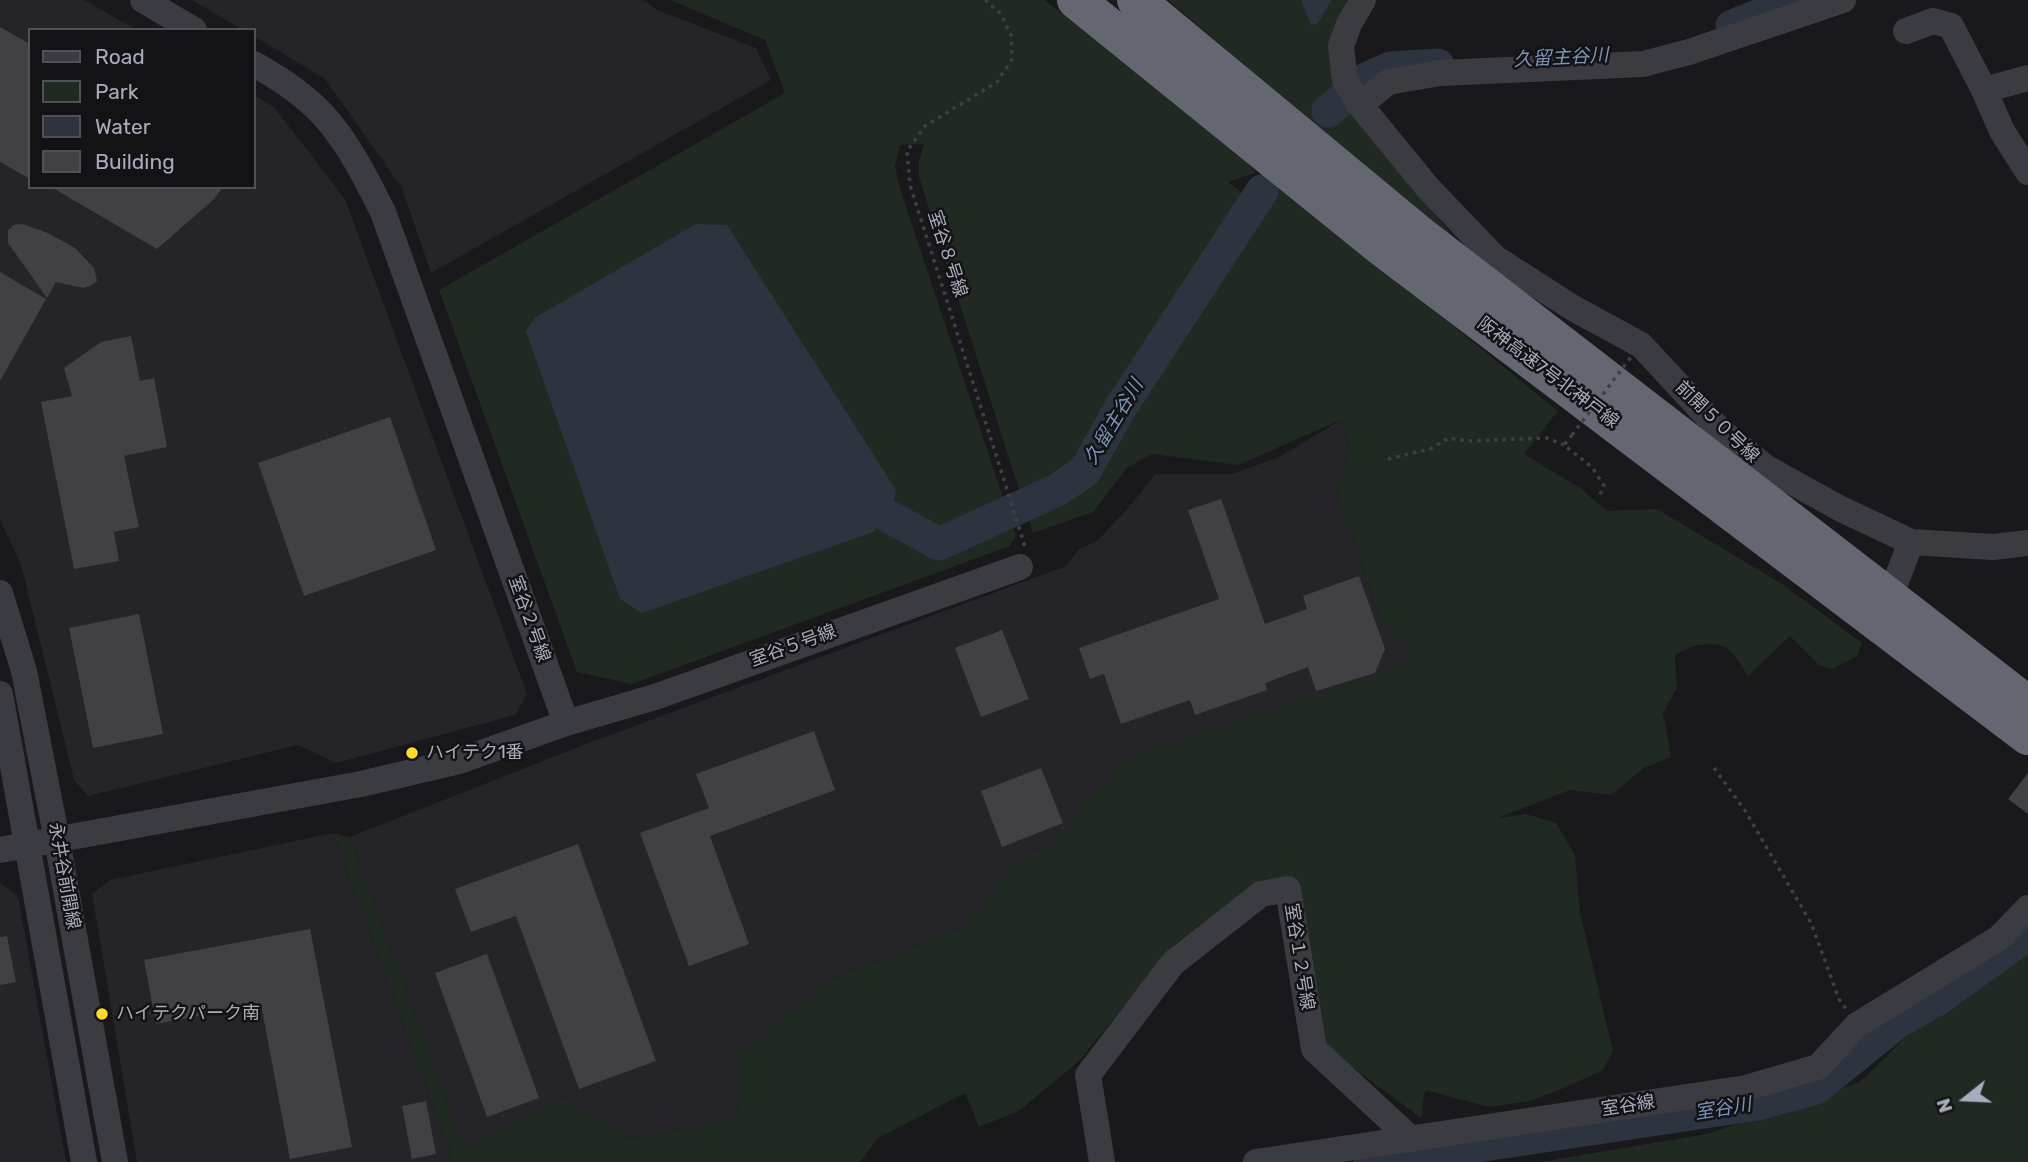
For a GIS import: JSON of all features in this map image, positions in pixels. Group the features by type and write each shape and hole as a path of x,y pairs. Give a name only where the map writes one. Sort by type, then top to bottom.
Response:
{"highway":[{"name":"阪神高速7号北神戸線","path":"1076,0 1378,245 1868,598 2028,705"},
{"name":"阪神高速7号北神戸線","path":"1136,0 1416,232 1868,598 2028,736"}],"street":[{"path":"143,0 191,28"},
{"path":"1363,0 1349,24 1341,46 1345,80 1354,95 1388,82 1440,73 1643,64 1689,52 1843,0"},
{"path":"1906,31 1933,21 1951,26 2002,131 2028,172"},
{"name":"室谷２号線","path":"256,65 284,81 324,116 357,161 383,212 566,723"},
{"path":"1984,90 2028,78"},
{"name":"前開５０号線","path":"1354,95 1428,188 1495,258 1573,308 1641,345 1721,431 1765,467 1839,508 1911,542"},
{"path":"2028,543 1993,547 1911,542 1885,612 2028,718"},
{"name":"室谷５号線","path":"566,723 655,697 1020,567"},
{"name":"永井谷前開線","path":"0,593 24,671 115,1162"},
{"name":"永井谷前開線","path":"0,694 84,1162"},
{"path":"0,850 398,775 460,761 566,723"},
{"name":"室谷１２号線","path":"1102,1162 1088,1075 1173,963 1261,894 1288,889 1314,1049 1411,1139"},
{"name":"室谷線","path":"1256,1162 1746,1088 1818,1067 1857,1025 1999,938 2028,908"}],"path":[{"name":"室谷８号線","path":"985,0 1001,14 1012,35 1012,59 997,82 925,126 907,151 910,185 1024,543 1020,567"},
{"path":"1564,445 1632,357"},
{"path":"1388,459 1430,449 1448,438 1467,441 1547,438 1564,445 1592,467 1604,486 1599,497"},
{"path":"1714,768 1744,809 1811,923 1839,999 1857,1025"}],"shaded area":[{"path":"0,0 84,0 133,28 28,28 28,189 256,189 256,96 274,107 345,199 527,694 515,715 336,763 298,745 88,796 74,780 21,564 0,520"},
{"path":"192,0 643,0 657,10 756,48 771,80 431,273 402,188 325,79 256,37 256,28 240,28"},
{"path":"1341,420 1349,447 1337,494 1380,619 1415,653 1410,664 1114,773 1082,805 1061,839 1019,859 964,927 831,979 739,1055 739,1106 734,1116 712,1123 628,1139 562,1097 463,1146 350,837 578,747 1066,566 1078,550 1097,541 1131,505 1155,474 1233,474 1281,456"},
{"path":"333,833 452,1156 445,1162 137,1162 92,894 110,880"},
{"path":"0,883 18,896 66,1162 0,1162"}],"green space":[{"path":"670,0 1045,0 1249,163 1255,173 1228,182 1246,196 1187,279 1076,463 1066,474 1050,482 1056,502 1090,478 1277,183 1558,411 1524,454 1580,488 1607,511 1657,509 1782,584 1862,643 1857,656 1832,669 1819,665 1790,636 1748,676 1734,655 1724,647 1710,644 1684,650 1675,656 1677,688 1663,713 1671,757 1644,768 1611,795 1570,790 1498,818 1526,814 1556,823 1575,855 1580,912 1613,1051 1603,1070 1530,1101 1489,1107 1425,1090 1421,1118 1324,1046 1292,878 1253,884 1173,946 1079,1061 1019,1111 979,1127 965,1093 878,1138 860,1162 445,1162 452,1156 333,833 350,837 463,1145 562,1097 629,1139 734,1116 739,1106 739,1055 831,979 964,927 1019,859 1061,839 1082,805 1114,773 1113,762 1409,664 1414,654 1380,619 1337,494 1349,447 1341,420 1238,465 1152,454 1127,468 1093,512 1033,533 919,177 919,162 924,144 900,145 895,166 900,189 1016,536 1010,546 632,684 577,672 439,290 785,93 765,40"},
{"path":"1168,0 1301,0 1311,26 1318,23 1332,0 1353,0 1334,29 1334,90 1468,255"},
{"path":"2028,918 2028,1162 1540,1162 1707,1134 1860,1082"}],"water":[{"path":"1301,0 1332,0 1318,23 1311,26"},
{"path":"696,224 727,225 896,490 891,512 873,532 642,613 620,599 526,331 536,317"}],"building":[{"path":"0,27 28,43 28,178 0,162"},
{"path":"54,189 222,189 214,199 157,249"},
{"path":"22,224 48,233 75,248 94,268 97,281 83,288 56,282 47,298 8,243 8,230 14,225"},
{"path":"0,272 46,299 0,381"},
{"path":"131,336 140,381 154,378 167,447 124,456 139,527 114,532 119,561 74,569 41,402 72,396 64,368 101,342"},
{"path":"390,417 436,550 304,596 258,463"},
{"path":"1221,499 1265,624 1307,609 1303,596 1359,576 1385,649 1375,673 1316,691 1308,667 1265,683 1267,690 1195,715 1190,700 1121,724 1104,674 1090,679 1079,648 1219,599 1188,510"},
{"path":"139,614 163,734 93,748 69,628"},
{"path":"1002,630 1029,699 981,717 955,648"},
{"path":"814,731 835,790 710,836 749,944 689,966 640,833 709,808 696,774"},
{"path":"1041,768 1063,823 1002,847 981,791"},
{"path":"2028,773 2028,814 2008,799"},
{"path":"578,844 656,1061 579,1089 516,916 471,932 455,889"},
{"path":"310,929 352,1147 290,1159 261,1004 156,1024 144,960"},
{"path":"7,936 16,982 0,985 0,937"},
{"path":"487,954 539,1098 487,1117 435,973"},
{"path":"426,1101 436,1154 412,1159 402,1106"}],"waterway":[{"name":"久留主谷川","path":"1732,26 1798,0"},
{"name":"久留主谷川","path":"1328,111 1368,78 1391,68 1438,65"},
{"name":"久留主谷川","path":"855,498 939,544 1057,490 1085,471 1119,410 1262,191"},
{"name":"室谷川","path":"1370,1162 1758,1104 1816,1088 1898,1022 1938,999 2028,934"}],"place":[{"name":"ハイテク1番","path":"412,753"},
{"name":"ハイテクパーク南","path":"102,1014"}]}
